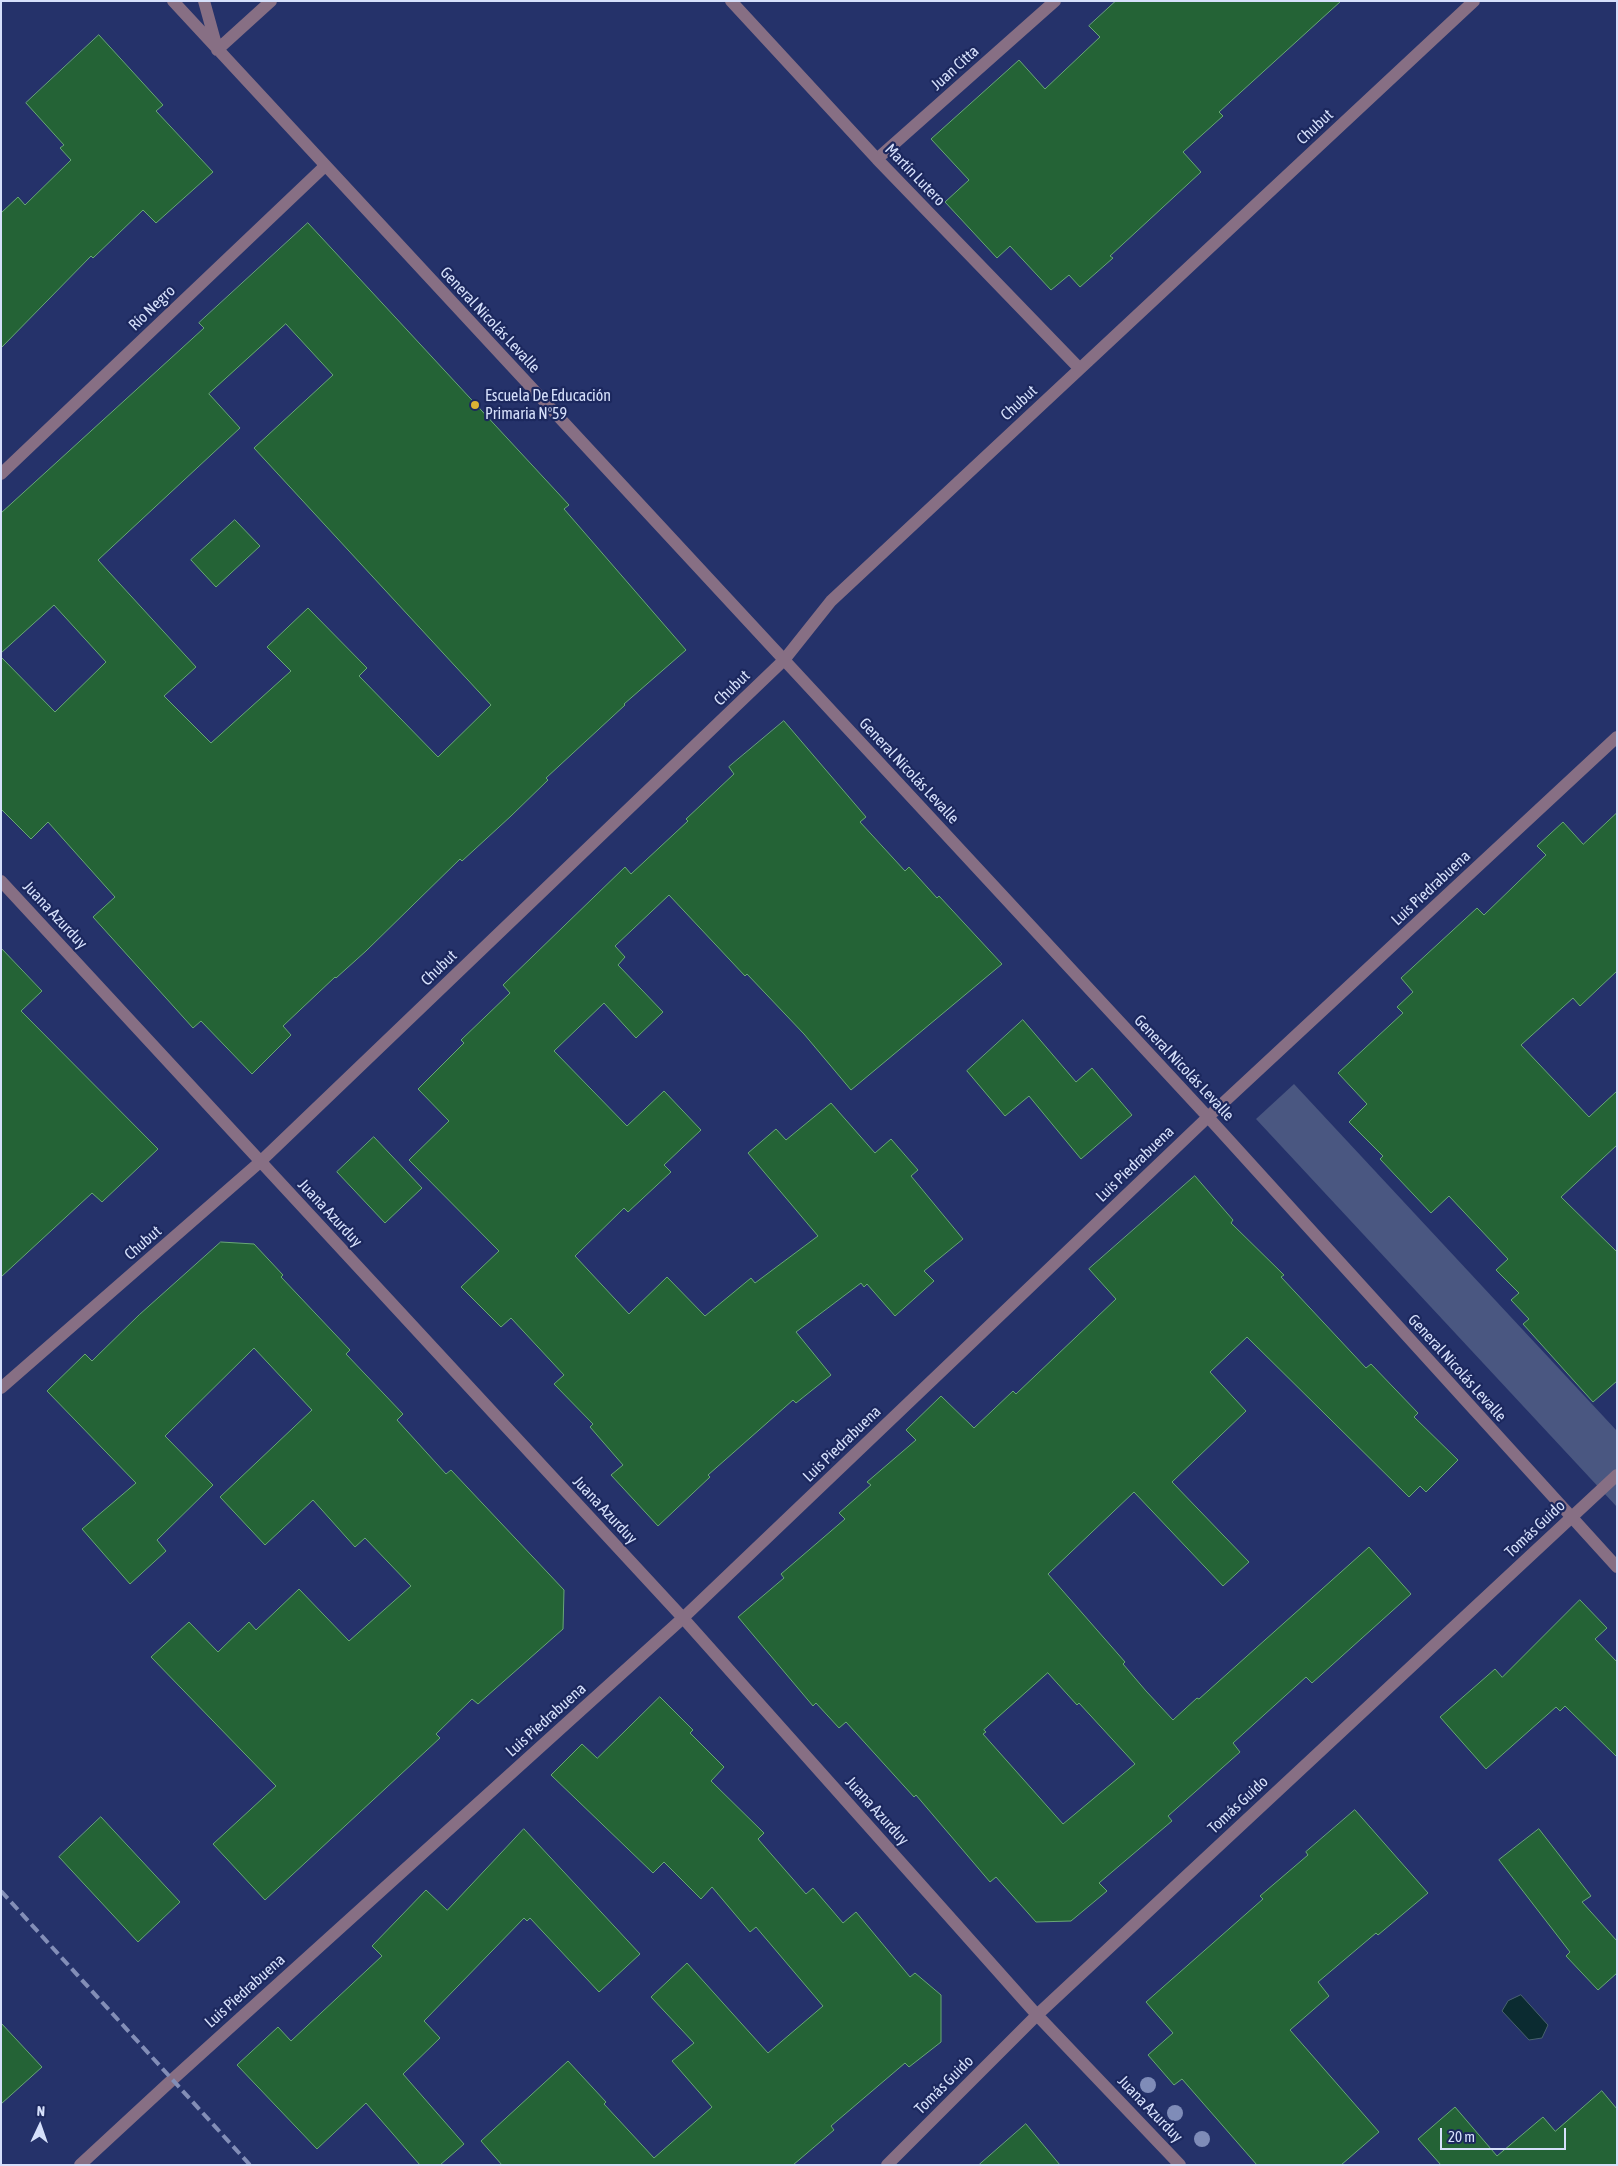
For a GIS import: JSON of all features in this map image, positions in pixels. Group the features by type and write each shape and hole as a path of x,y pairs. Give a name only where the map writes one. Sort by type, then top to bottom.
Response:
{"street":[{"name":"General Nicolás Levalle","path":"173,1 1208,1117 1570,1518 1617,1567"},
{"path":"204,1 217,50 271,1"},
{"name":"Martín Lutero","path":"731,1 877,159 1080,368"},
{"name":"Juan Citta","path":"877,159 1055,1"},
{"name":"Chubut","path":"1,1388 260,1162 784,660 831,602 1474,1"},
{"name":"Río Negro","path":"1,474 325,166"},
{"name":"Luis Piedrabuena","path":"80,2165 180,2072 683,1618 1208,1117 1617,737"},
{"name":"Juana Azurduy","path":"1,881 683,1618 1038,2015 1180,2165"},
{"name":"Tomás Guido","path":"887,2165 1038,2015 1617,1475"}],"shaded area":[{"path":"1294,1084 1617,1431 1617,1507 1256,1119"},
{"path":"1521,1995 1548,2025 1542,2038 1529,2040 1502,2011 1508,2001"}],"building":[{"path":"1116,1 1341,1 1219,112 1223,116 1183,152 1201,172 1110,256 1113,258 1080,287 1069,275 1051,290 1010,246 997,258 945,202 969,180 931,139 1019,60 1045,89 1100,37 1089,26"},
{"path":"99,35 163,105 156,111 213,172 156,223 143,210 93,258 91,256 1,348 1,213 18,197 25,205 71,160 60,148 64,145 26,103"},
{"path":"308,223 569,505 564,509 686,650 624,704 546,778 548,780 511,816 462,861 460,859 366,951 283,1026 291,1035 252,1074 201,1021 193,1028 93,917 115,897 48,822 31,839 1,809 1,657 55,712 106,662 54,605 1,653 1,513 204,328 199,323","holes":["286,324 333,375 254,448 491,705 438,757 359,676 367,668 308,608 267,647 291,671 211,743 164,696 196,667 98,560 240,428 209,394"]},
{"path":"235,520 260,546 216,587 191,560"},
{"path":"784,721 866,817 860,822 905,871 909,867 937,898 939,896 1002,964 851,1090 804,1034 747,974 745,976 669,895 615,946 625,957 618,965 663,1012 636,1038 604,1003 554,1051 627,1126 664,1091 701,1130 664,1165 671,1172 628,1212 624,1208 575,1256 629,1314 667,1277 705,1316 751,1278 755,1283 818,1236 748,1153 776,1129 786,1140 831,1103 875,1153 891,1139 918,1170 911,1176 963,1239 924,1271 934,1281 895,1316 867,1284 864,1287 861,1283 796,1332 831,1375 796,1403 793,1400 708,1475 710,1477 658,1526 611,1475 623,1465 590,1427 593,1424 554,1384 564,1375 511,1318 501,1327 461,1287 499,1251 409,1160 449,1121 418,1089 464,1043 461,1040 510,993 503,985 625,867 631,874 688,821 686,819 734,774 729,767"},
{"path":"1617,813 1617,971 1580,1006 1573,998 1521,1045 1589,1117 1617,1091 1617,1145 1561,1197 1617,1252 1617,1381 1593,1402 1523,1324 1529,1319 1511,1300 1519,1293 1496,1270 1508,1259 1449,1196 1431,1213 1380,1159 1383,1156 1349,1122 1367,1104 1338,1073 1403,1013 1397,1007 1413,992 1401,978 1477,908 1484,915 1546,855 1537,846 1563,822 1583,844"},
{"path":"1,948 42,991 21,1011 158,1149 102,1202 92,1193 1,1277"},
{"path":"1023,1020 1076,1082 1092,1068 1132,1115 1081,1159 1029,1096 1005,1116 967,1071"},
{"path":"374,1137 422,1188 385,1223 337,1172"},
{"path":"1195,1176 1233,1220 1231,1223 1284,1275 1281,1277 1366,1368 1371,1364 1418,1413 1414,1417 1458,1460 1426,1492 1420,1486 1409,1497 1247,1337 1210,1372 1246,1411 1172,1482 1249,1562 1223,1586 1134,1492 1048,1574 1125,1662 1123,1664 1146,1691 1173,1720 1369,1547 1411,1594 1312,1683 1306,1677 1233,1743 1240,1752 1168,1816 1172,1821 1099,1883 1107,1891 1071,1921 1036,1922 996,1877 990,1882 916,1795 914,1797 846,1722 839,1728 816,1703 813,1706 738,1617 784,1578 781,1574 845,1519 839,1513 871,1485 867,1482 916,1440 906,1430 941,1396 974,1428 1013,1391 1016,1394 1116,1299 1089,1269","holes":["1048,1673 1077,1705 1079,1703 1135,1764 1063,1824 983,1734 986,1732 984,1730"]},
{"path":"221,1242 254,1244 283,1275 281,1277 350,1350 346,1354 403,1414 397,1420 446,1474 451,1470 564,1590 563,1629 478,1704 472,1699 436,1734 440,1738 265,1900 213,1844 276,1786 151,1657 189,1622 218,1652 249,1622 256,1630 299,1589 349,1641 411,1586 365,1538 355,1547 313,1500 265,1545 220,1497 312,1410 254,1348 165,1436 213,1485 157,1540 166,1551 130,1584 82,1529 136,1483 47,1391 85,1354 92,1361 139,1315"},
{"path":"1580,1600 1607,1628 1595,1639 1617,1662 1617,1757 1565,1706 1560,1711 1556,1707 1486,1769 1440,1717 1495,1669 1502,1677"},
{"path":"660,1697 693,1730 690,1733 724,1767 711,1781 764,1833 758,1839 806,1894 813,1888 843,1923 856,1912 910,1977 915,1973 941,1995 941,2042 909,2067 905,2063 831,2126 834,2130 793,2165 502,2165 481,2141 568,2061 606,2102 604,2104 654,2158 712,2107 672,2061 694,2043 651,1997 687,1963 768,2053 823,2006 756,1927 750,1932 712,1887 701,1899 664,1862 653,1873 551,1775 582,1744 597,1758"},
{"path":"1355,1810 1428,1893 1378,1935 1376,1933 1318,1982 1329,1996 1290,2030 1379,2132 1341,2165 1257,2165 1182,2079 1174,2085 1148,2055 1173,2033 1146,2002 1263,1899 1260,1896 1308,1855 1306,1852"},
{"path":"101,1817 180,1902 138,1942 59,1857"},
{"path":"524,1829 640,1954 599,1992 530,1918 527,1921 524,1918 424,2021 440,2038 403,2074 464,2144 440,2165 420,2165 366,2103 317,2149 237,2065 278,2027 291,2041 382,1956 372,1946 426,1890 447,1910"},
{"path":"1539,1829 1591,1896 1582,1902 1617,1941 1617,1973 1598,1990 1566,1956 1570,1952 1499,1860"},
{"path":"1,2023 42,2067 1,2104"},
{"path":"1602,2091 1617,2109 1617,2165 1441,2165 1418,2139 1455,2107 1497,2156 1543,2117 1555,2131"},
{"path":"1026,2124 1060,2165 979,2165"}],"railway":[{"path":"1,1891 250,2165"}],"place":[{"name":"Escuela De Educación Primaria Nº59","path":"475,405"}]}
